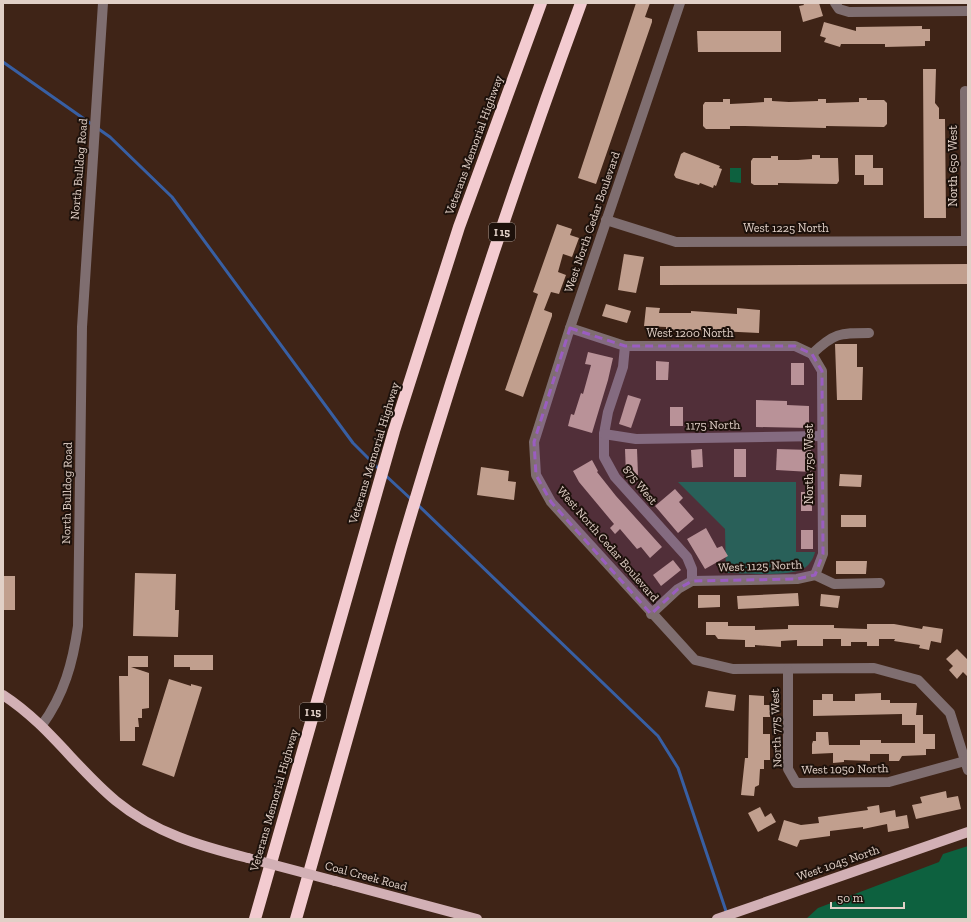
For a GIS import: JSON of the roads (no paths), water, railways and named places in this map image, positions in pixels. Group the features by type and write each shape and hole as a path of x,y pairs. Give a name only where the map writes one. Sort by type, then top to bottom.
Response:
{"highway":[{"name":"Veterans Memorial Highway","path":"254,919 394,431 459,227 542,3"},
{"name":"I 15","path":"296,919 401,546 472,320 555,73 581,3"}],"main road":[{"path":"3,695 42,725"},
{"name":"Coal Creek Road","path":"42,725 102,789 115,801 145,822 190,842 477,919"},
{"name":"West 1045 North","path":"717,919 968,832"}],"street":[{"name":"North Bulldog Road","path":"42,725 55,706 65,684 73,658 78,626 82,327 98,106 103,3"},
{"name":"West North Cedar Boulevard","path":"680,3 570,328 534,442 536,475 551,502 651,614 695,660 732,670 874,668 918,680 950,713 966,765"},
{"path":"837,6 849,12 968,11"},
{"name":"North 650 West","path":"965,91 967,241"},
{"name":"West 1225 North","path":"606,220 676,242 967,241"},
{"name":"West 1200 North","path":"570,328 625,346 795,346 812,354"},
{"path":"812,354 827,340 837,335 869,334"},
{"name":"875 West","path":"625,346 623,367 608,412 604,434 604,457 615,477 687,557 692,569 692,581"},
{"name":"North 750 West","path":"812,354 822,371 823,554 815,575"},
{"name":"1175 North","path":"604,434 636,439 822,436"},
{"name":"West 1125 North","path":"692,581 797,580 815,575 834,584 880,583"},
{"path":"651,614 678,589 692,581"},
{"name":"North 775 West","path":"788,670 788,769 796,783"},
{"name":"West 1050 North","path":"796,783 889,782 966,765"}],"waterway":[{"path":"3,62 110,137 172,197 353,443 380,470"},
{"path":"384,474 412,500"},
{"path":"418,505 658,736 678,768 727,914"}]}
